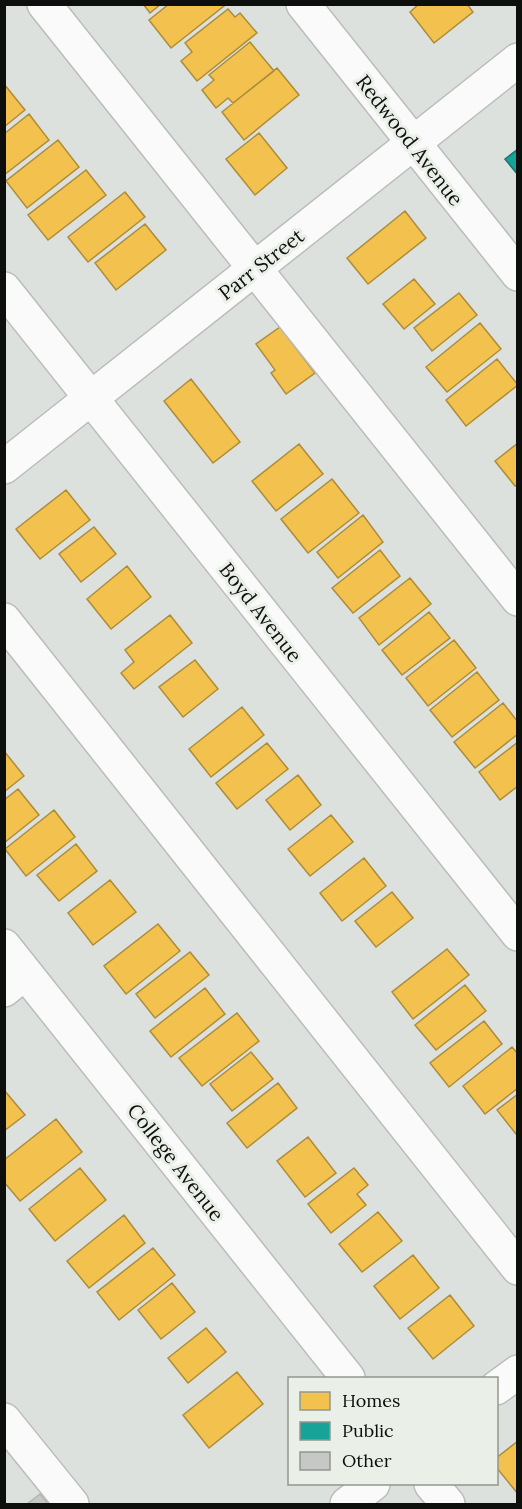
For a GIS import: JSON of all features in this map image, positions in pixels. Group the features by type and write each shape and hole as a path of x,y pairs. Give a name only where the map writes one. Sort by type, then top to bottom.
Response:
{"street":[{"path":"44,4 518,599"},
{"name":"Redwood Avenue","path":"303,4 518,274"},
{"name":"Parr Street","path":"4,467 518,60"},
{"name":"Boyd Avenue","path":"4,289 518,934"},
{"path":"4,620 518,1268"},
{"name":"College Avenue","path":"4,946 15,981 347,1377"},
{"path":"498,1387 518,1372"},
{"path":"4,1419 72,1504"},
{"path":"347,1504 373,1485"},
{"path":"432,1485 448,1504"}],"building: Homes":[{"path":"143,4 161,4 150,13"},
{"path":"169,4 223,4 224,6 171,48 149,20"},
{"path":"419,4 467,4 473,12 434,43 410,12"},
{"path":"228,9 235,17 240,13 257,33 197,81 181,61 192,52 185,43"},
{"path":"250,42 274,71 233,103 228,98 216,108 202,90 214,80 209,75"},
{"path":"277,68 299,95 244,140 222,112"},
{"path":"4,84 25,110 4,127"},
{"path":"29,114 49,140 4,175 4,134"},
{"path":"259,133 287,168 255,195 226,159"},
{"path":"58,140 79,167 27,208 6,181"},
{"path":"86,170 106,195 48,240 28,215"},
{"path":"125,192 145,217 88,262 68,237"},
{"path":"405,211 426,238 368,284 347,258"},
{"path":"145,224 166,250 116,290 95,263"},
{"path":"414,279 435,304 404,329 383,304"},
{"path":"459,293 477,315 432,351 414,328"},
{"path":"480,323 501,349 447,392 426,367"},
{"path":"280,327 315,373 286,394 271,373 275,370 256,344"},
{"path":"497,359 518,385 466,426 446,400"},
{"path":"191,379 240,442 213,463 164,401"},
{"path":"518,443 518,484 515,486 495,461"},
{"path":"299,444 323,474 276,511 252,481"},
{"path":"332,479 359,513 308,553 281,519"},
{"path":"66,490 90,520 40,559 16,529"},
{"path":"363,515 383,542 338,578 317,552"},
{"path":"94,527 116,554 81,582 59,554"},
{"path":"380,550 400,576 353,613 332,588"},
{"path":"127,566 151,597 111,629 87,599"},
{"path":"410,578 431,604 379,645 359,618"},
{"path":"429,612 450,638 402,675 382,650"},
{"path":"170,615 192,643 134,689 121,673 134,662 125,650"},
{"path":"454,640 476,668 428,706 406,678"},
{"path":"195,660 218,689 183,717 159,687"},
{"path":"477,672 499,700 452,737 430,710"},
{"path":"503,703 518,722 518,734 475,768 454,742"},
{"path":"242,707 264,735 211,777 189,749"},
{"path":"518,742 518,786 500,800 479,772"},
{"path":"267,743 288,769 237,809 216,783"},
{"path":"4,751 24,776 4,792"},
{"path":"298,775 321,805 290,830 266,800"},
{"path":"18,789 39,815 4,843 4,800"},
{"path":"54,810 75,837 26,876 5,849"},
{"path":"331,815 353,842 310,876 288,849"},
{"path":"76,844 97,871 59,901 37,875"},
{"path":"364,858 386,886 342,921 320,893"},
{"path":"110,880 136,912 93,945 68,913"},
{"path":"392,892 413,918 376,947 355,921"},
{"path":"158,924 180,951 126,994 104,966"},
{"path":"447,949 469,975 413,1019 392,992"},
{"path":"190,952 209,975 155,1018 136,994"},
{"path":"465,985 486,1011 436,1050 415,1025"},
{"path":"205,988 225,1014 171,1057 150,1031"},
{"path":"237,1013 259,1041 202,1086 179,1058"},
{"path":"484,1021 502,1044 449,1087 430,1063"},
{"path":"512,1047 518,1054 518,1088 485,1114 463,1086"},
{"path":"251,1052 273,1079 232,1111 210,1084"},
{"path":"278,1083 297,1108 247,1148 227,1123"},
{"path":"4,1090 25,1115 4,1131"},
{"path":"518,1094 518,1133 516,1134 497,1110"},
{"path":"56,1119 82,1152 20,1201 4,1182 4,1160"},
{"path":"308,1137 336,1173 305,1197 277,1161"},
{"path":"80,1168 106,1200 55,1241 29,1209"},
{"path":"354,1168 368,1185 357,1194 366,1205 331,1233 308,1204"},
{"path":"378,1212 402,1241 362,1272 339,1244"},
{"path":"124,1215 145,1243 89,1288 67,1261"},
{"path":"153,1248 175,1275 119,1320 97,1292"},
{"path":"413,1255 439,1288 400,1319 374,1286"},
{"path":"172,1283 195,1312 161,1339 138,1310"},
{"path":"450,1295 474,1326 433,1359 408,1328"},
{"path":"206,1328 226,1352 188,1383 168,1358"},
{"path":"237,1372 263,1404 209,1448 183,1415"},
{"path":"518,1441 518,1494 498,1469 498,1456"}],"building: Public":[{"path":"518,149 518,175 505,159"}],"building: Other":[{"path":"40,1494 48,1504 27,1504"}]}
